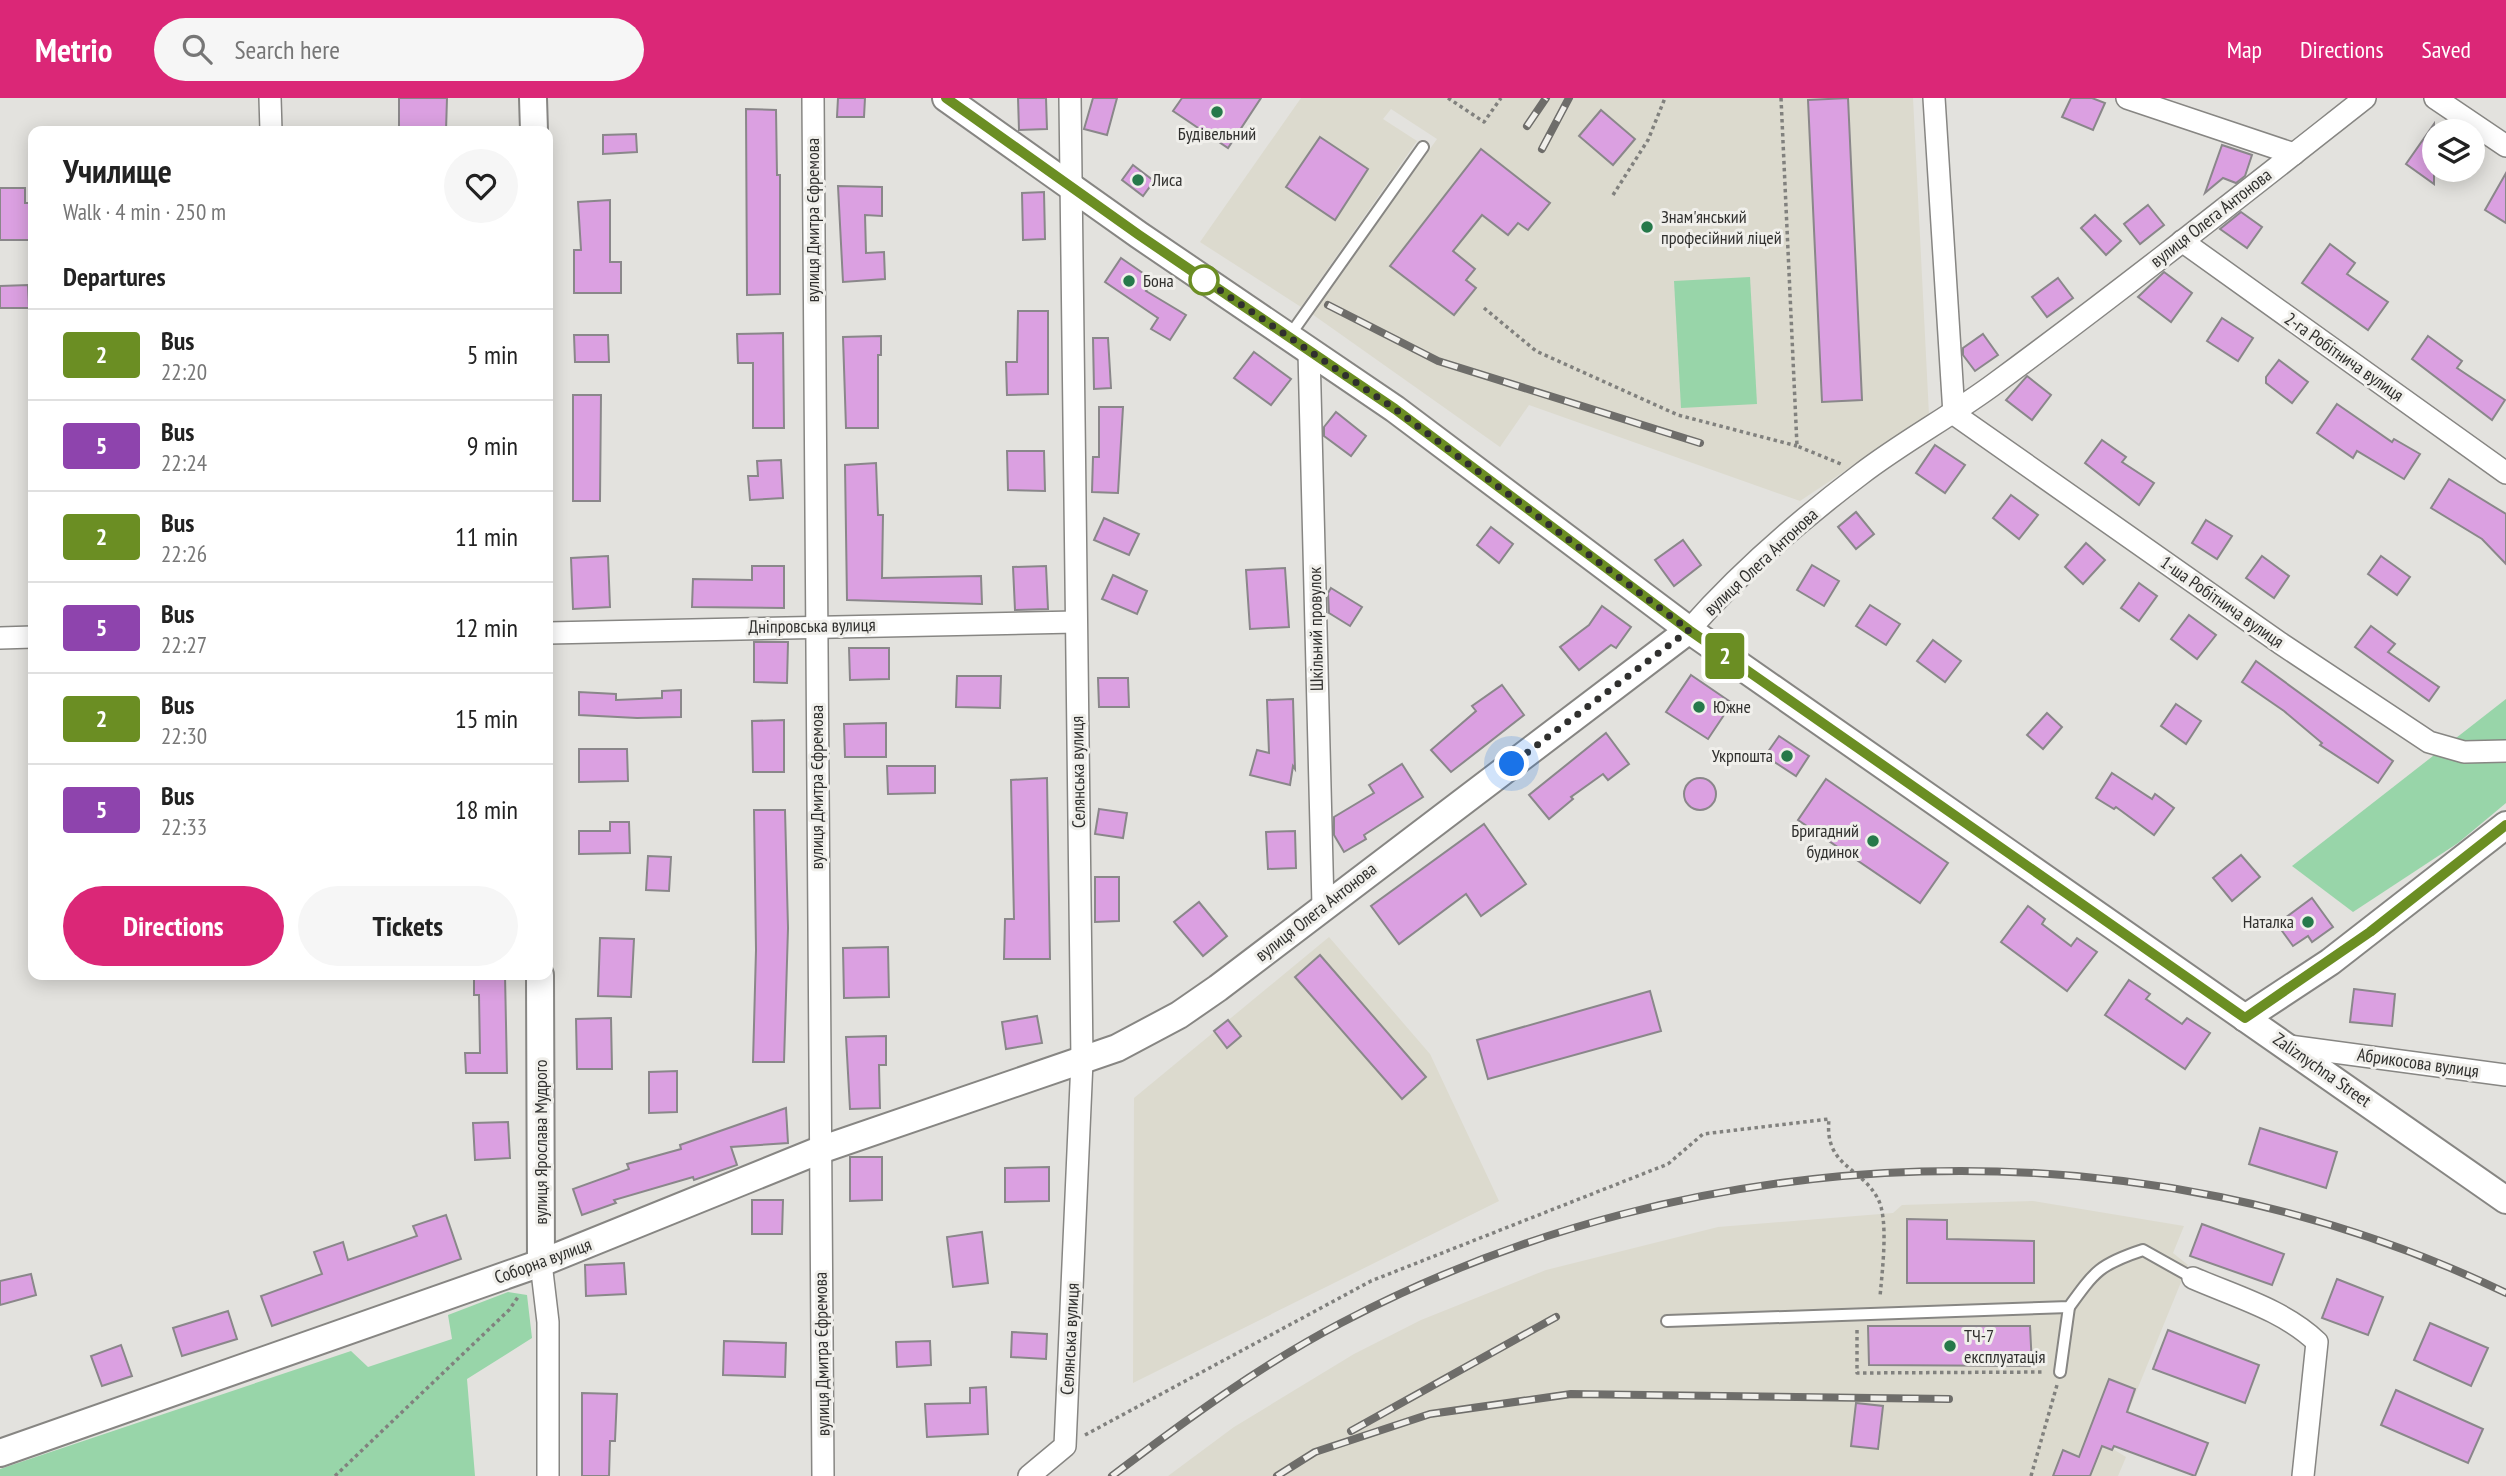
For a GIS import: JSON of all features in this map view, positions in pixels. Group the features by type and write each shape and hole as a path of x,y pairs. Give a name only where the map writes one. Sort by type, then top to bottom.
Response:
{"street":[{"path":"270,98 271,126"},
{"path":"533,98 534,126"},
{"name":"вулиця Дмитра Єфремова","path":"813,98 823,1476"},
{"name":"Zaliznychna Street","path":"946,98 1395,409 1689,630 2289,1046 2506,1200"},
{"name":"Селянська вулиця","path":"1065,1446 1082,1061 1070,98"},
{"path":"1934,98 1954,414"},
{"path":"2127,98 2294,154"},
{"name":"вулиця Олега Антонова","path":"1082,1061 1117,1048 1179,1014 1323,906 1689,630 1712,604 1796,527 1862,473 1954,414 2365,98"},
{"path":"2435,98 2506,146"},
{"name":"2-га Робітнича вулиця","path":"2182,241 2506,473"},
{"name":"Шкільний провулок","path":"1299,345 1323,906"},
{"name":"1-ша Робітнича вулиця","path":"1954,414 2280,643 2429,742 2464,752 2506,751"},
{"name":"Дніпровська вулиця","path":"553,633 1076,621"},
{"path":"0,638 28,638"},
{"path":"2245,1018 2370,932 2506,825"},
{"name":"вулиця Ярослава Мудрого","path":"540,980 541,1263 548,1322 548,1476"},
{"name":"Абрикосова вулиця","path":"2289,1046 2506,1075"},
{"name":"Соборна вулиця","path":"0,1453 541,1263 820,1150 1082,1061"},
{"path":"2193,1278 2281,1316 2302,1327 2317,1342 2303,1476"},
{"path":"1029,1476 1065,1446"}],"lane":[{"path":"1299,345 1423,147"},
{"path":"2060,1372 2069,1307 2087,1282 2109,1261 2143,1250 2193,1278"},
{"path":"1667,1321 2069,1307"}],"path":[{"path":"1448,98 1484,122 1501,98"},
{"path":"1613,195 1648,141 1665,98"},
{"path":"1780,98 1797,446"},
{"path":"1485,308 1536,351 1678,415 1797,446 1862,473"},
{"path":"1065,1446 1371,1282 1668,1164 1703,1134 1829,1119"},
{"path":"335,1476 509,1310 541,1263"},
{"path":"2031,1476 2060,1372"}],"shaded area":[{"name":"Знам'янський професійний ліцей","path":"1301,98 1913,98 1929,415 1800,501 1529,405 1500,447 1312,314 1437,139 1391,109 1383,119 1417,141 1301,307 1200,242"},
{"path":"1329,937 1430,1054 1499,1201 1133,1383 1134,1098"},
{"path":"2033,1201 2184,1226 2173,1253 2188,1265 2113,1449 2126,1457 2118,1476 1168,1476 1234,1427 1354,1354 1421,1320 1546,1270 1718,1227 1893,1213 1902,1205"}],"green space":[{"path":"1750,277 1757,404 1681,408 1674,281"},
{"path":"2506,699 2506,803 2458,843 2353,912 2292,866"},
{"path":"508,1292 527,1295 532,1338 467,1379 475,1476 0,1476 0,1469 351,1351 368,1367 452,1339 448,1315"}],"building":[{"path":"399,98 447,98 446,126 399,126"},
{"path":"838,98 865,98 864,117 837,117"},
{"path":"1018,98 1046,98 1047,129 1019,130"},
{"path":"1093,98 1117,98 1107,135 1084,129"},
{"path":"1182,98 1261,98 1228,148 1173,111"},
{"path":"1848,98 1862,400 1822,402 1808,100"},
{"path":"2071,98 2092,98 2105,103 2093,130 2062,117"},
{"path":"746,109 776,110 777,175 780,175 780,294 747,295"},
{"path":"1601,110 1635,139 1613,165 1579,136"},
{"path":"636,134 637,152 603,154 603,135"},
{"path":"1320,137 1368,169 1335,220 1286,187"},
{"path":"2422,141 2422,175 2406,164"},
{"path":"2222,145 2252,155 2245,176 2236,183 2223,178 2205,193"},
{"path":"1481,149 1550,203 1528,230 1518,223 1508,235 1482,215 1453,251 1475,269 1466,280 1476,288 1454,315 1390,266"},
{"name":"Лиса","path":"1133,165 1154,181 1143,196 1122,180"},
{"path":"2506,173 2506,223 2485,210"},
{"path":"838,186 882,187 882,216 865,215 866,253 884,252 885,279 843,282"},
{"path":"0,188 25,188 25,203 28,203 28,240 0,240"},
{"path":"1044,192 1045,239 1023,240 1022,193"},
{"path":"610,200 610,262 621,262 621,293 574,293 574,250 581,250 578,202"},
{"path":"2148,205 2164,225 2140,244 2124,224"},
{"path":"2241,212 2262,227 2247,248 2220,229"},
{"path":"2095,215 2121,241 2106,255 2081,228"},
{"path":"2330,244 2355,263 2347,274 2388,302 2368,330 2302,283"},
{"path":"1121,258 1153,280 1146,291 1186,315 1170,340 1151,329 1158,318 1105,282"},
{"path":"2164,272 2192,293 2171,322 2138,297"},
{"path":"2058,278 2073,298 2047,317 2032,297"},
{"path":"28,285 28,308 0,308 0,286"},
{"path":"1018,311 1048,311 1048,394 1007,395 1006,362 1017,362"},
{"path":"2222,318 2253,338 2238,361 2207,341"},
{"path":"783,333 784,428 753,428 753,363 738,363 737,334"},
{"path":"1983,334 1998,355 1975,371 1963,355 1963,348"},
{"path":"574,335 608,335 609,362 575,362"},
{"path":"881,336 881,355 878,355 878,428 846,428 843,337"},
{"path":"2428,336 2462,361 2457,368 2505,400 2492,420 2412,359"},
{"path":"1093,338 1108,338 1111,388 1094,389"},
{"path":"1254,352 1291,379 1271,405 1234,378"},
{"path":"2279,360 2308,382 2292,403 2266,383 2266,377"},
{"path":"2027,376 2051,395 2032,420 2006,400"},
{"path":"573,395 601,395 600,501 573,501"},
{"path":"2337,404 2392,442 2394,439 2420,454 2404,479 2357,451 2353,458 2317,433"},
{"path":"1099,407 1123,407 1118,493 1092,492 1093,457 1099,457"},
{"path":"1336,412 1366,436 1351,456 1324,436 1324,427"},
{"path":"2102,440 2126,457 2122,462 2154,483 2139,505 2085,463"},
{"path":"1935,445 1965,465 1945,493 1916,473"},
{"path":"1007,451 1044,451 1045,491 1008,490"},
{"path":"781,460 783,498 750,500 748,476 758,476 757,461"},
{"path":"876,463 878,515 883,515 882,578 981,576 982,604 847,600 845,465"},
{"path":"2449,479 2506,514 2506,564 2482,539 2431,508"},
{"path":"2011,495 2038,515 2019,539 1993,518"},
{"path":"1856,512 1874,534 1856,549 1838,527"},
{"path":"1104,518 1139,534 1129,555 1094,540"},
{"path":"2206,520 2232,536 2217,559 2192,543"},
{"path":"1491,527 1513,544 1499,563 1477,545"},
{"path":"1683,540 1701,565 1674,586 1655,560"},
{"path":"2086,543 2105,560 2083,584 2065,567"},
{"path":"608,556 610,607 573,609 571,558"},
{"path":"2262,556 2289,576 2274,598 2246,578"},
{"path":"2381,556 2410,577 2397,595 2368,574"},
{"path":"1812,565 1839,581 1824,606 1797,590"},
{"path":"752,566 784,566 784,608 692,607 693,579 752,580"},
{"path":"1046,566 1048,609 1015,610 1013,567"},
{"path":"1285,568 1289,627 1250,629 1246,570"},
{"path":"1113,575 1147,591 1137,614 1102,599"},
{"path":"2139,583 2157,596 2139,621 2121,608"},
{"path":"1331,588 1362,607 1350,626 1329,613 1328,593"},
{"path":"1870,605 1900,624 1886,645 1856,626"},
{"path":"1602,606 1631,627 1616,648 1611,645 1579,670 1560,647 1589,625"},
{"path":"2189,615 2216,635 2197,659 2171,639"},
{"path":"2371,626 2395,644 2388,652 2439,687 2429,701 2355,647"},
{"path":"1933,640 1961,661 1945,682 1917,661"},
{"path":"754,642 788,642 787,683 754,682"},
{"path":"849,648 889,648 889,679 850,680"},
{"path":"2256,661 2393,761 2378,783 2320,745 2322,743 2284,711 2242,682"},
{"name":"Южне","path":"1691,675 1732,703 1708,739 1666,712"},
{"path":"957,676 1001,676 1000,708 956,707"},
{"path":"1098,678 1128,678 1129,707 1099,707"},
{"path":"1502,685 1524,715 1451,772 1431,750 1476,711 1472,706"},
{"path":"681,690 681,717 579,715 579,692 616,694 616,700 662,698 662,691"},
{"path":"1293,699 1295,769 1293,766 1290,785 1250,775 1257,750 1269,753 1267,700"},
{"path":"2176,704 2201,721 2186,744 2161,726"},
{"path":"2047,713 2062,727 2043,749 2027,735"},
{"path":"784,720 784,772 753,772 752,721"},
{"path":"886,723 886,757 845,757 844,724"},
{"path":"1606,733 1629,764 1608,780 1603,774 1571,797 1573,799 1549,819 1529,795"},
{"name":"Укрпошта","path":"1779,736 1809,756 1796,776 1765,756"},
{"path":"579,749 627,749 628,781 579,782"},
{"path":"1402,764 1423,797 1364,835 1366,839 1344,852 1334,835 1334,817 1374,793 1369,785"},
{"path":"887,766 935,766 935,793 888,794"},
{"path":"2112,773 2152,799 2155,794 2174,808 2154,835 2116,807 2114,809 2096,798"},
{"path":"1047,778 1050,959 1004,959 1005,919 1014,919 1011,780"},
{"path":"1700,778 1712,782 1716,794 1712,806 1700,810 1688,806 1684,794 1688,782"},
{"name":"Бригадний будинок","path":"1826,779 1948,863 1920,903 1798,820"},
{"path":"1099,809 1127,813 1123,838 1095,834"},
{"path":"754,810 785,810 788,928 784,1062 753,1062 756,950"},
{"path":"610,822 629,822 630,853 579,854 579,831 610,831"},
{"path":"1484,824 1526,884 1481,916 1466,894 1399,944 1371,906"},
{"path":"1295,831 1296,868 1268,869 1266,832"},
{"path":"2241,855 2260,877 2232,901 2213,878"},
{"path":"648,856 671,857 669,891 646,890"},
{"path":"1095,877 1119,877 1119,921 1095,922"},
{"path":"2312,898 2333,927 2312,942 2308,936 2293,946 2277,924"},
{"path":"1199,902 1227,936 1203,956 1174,922"},
{"path":"2028,906 2045,919 2042,924 2071,946 2077,938 2097,952 2067,991 2001,942"},
{"path":"600,938 634,939 631,997 598,996"},
{"path":"888,947 889,997 844,998 843,948"},
{"path":"1320,955 1426,1077 1402,1099 1295,977"},
{"path":"474,980 505,980 507,1073 466,1073 465,1053 480,1053 479,995 474,995"},
{"path":"2129,980 2150,994 2146,999 2182,1024 2187,1018 2210,1033 2185,1069 2105,1015"},
{"path":"2354,989 2395,994 2392,1026 2350,1022"},
{"path":"1650,991 1661,1031 1488,1079 1477,1040"},
{"path":"1037,1016 1042,1043 1006,1049 1002,1022"},
{"path":"611,1018 612,1069 577,1069 576,1019"},
{"path":"1228,1020 1241,1036 1227,1048 1214,1031"},
{"path":"886,1036 886,1065 879,1065 880,1108 850,1109 846,1037"},
{"path":"677,1071 677,1112 649,1113 649,1072"},
{"path":"786,1108 788,1143 731,1147 737,1165 694,1180 693,1177 614,1200 616,1203 582,1215 573,1189 629,1169 627,1164 681,1149 680,1145"},
{"path":"508,1122 510,1158 475,1160 473,1123"},
{"path":"2260,1128 2337,1152 2326,1188 2249,1164"},
{"path":"850,1157 882,1157 882,1200 850,1201"},
{"path":"1049,1167 1049,1201 1005,1202 1005,1168"},
{"path":"752,1200 783,1200 782,1234 752,1234"},
{"path":"446,1215 461,1259 272,1326 261,1296 322,1274 314,1252 343,1242 348,1260 417,1236 413,1226"},
{"path":"1907,1219 1947,1220 1947,1239 2034,1241 2034,1283 1907,1283"},
{"path":"2202,1224 2284,1254 2272,1285 2190,1256"},
{"path":"982,1232 988,1283 953,1287 947,1237"},
{"path":"624,1263 626,1294 586,1296 585,1265"},
{"path":"31,1274 36,1295 0,1305 0,1281"},
{"path":"2337,1279 2383,1297 2368,1335 2322,1318"},
{"path":"228,1311 237,1339 182,1356 173,1328"},
{"path":"2430,1323 2488,1348 2471,1386 2414,1360"},
{"name":"ТЧ-7 експлуатація","path":"1868,1326 2030,1326 2032,1366 1869,1365"},
{"path":"2168,1330 2259,1365 2245,1403 2153,1369"},
{"path":"1012,1332 1047,1334 1046,1359 1011,1357"},
{"path":"724,1341 786,1343 785,1377 723,1375"},
{"path":"930,1341 931,1365 897,1367 896,1342"},
{"path":"121,1345 132,1376 102,1386 91,1356"},
{"path":"2109,1379 2135,1389 2127,1412 2208,1443 2195,1476 2114,1446 2112,1450 2102,1446 2090,1476 2053,1476 2063,1450 2079,1457"},
{"path":"986,1387 988,1434 927,1437 925,1404 970,1403 970,1388"},
{"path":"2396,1390 2483,1429 2468,1463 2381,1425"},
{"path":"582,1393 617,1394 615,1441 610,1441 609,1476 582,1476"},
{"path":"1856,1403 1883,1406 1878,1449 1851,1446"}],"railway":[{"path":"1527,126 1546,98"},
{"path":"1542,149 1569,98"},
{"path":"1328,305 1438,361 1700,443"},
{"path":"1112,1476 1281,1357 1341,1323 1479,1261 1622,1214 1770,1184 1920,1172 2071,1176 2220,1197 2366,1236 2506,1293"},
{"path":"1351,1431 1556,1317"},
{"path":"1277,1476 1315,1452 1430,1414 1571,1394 1949,1399"}],"bus line":[{"name":"2","path":"946,98 1139,235 1395,409 1689,630 2245,1018 2330,962 2411,902 2506,825"}],"place":[{"name":"Будівельний","path":"1217,112"},
{"name":"Лиса","path":"1138,180"},
{"name":"Знам'янський професійний ліцей","path":"1647,227"},
{"name":"Бона","path":"1129,281"},
{"name":"Южне","path":"1699,707"},
{"name":"Укрпошта","path":"1787,756"},
{"name":"Бригадний будинок","path":"1873,841"},
{"name":"Наталка","path":"2308,922"},
{"name":"ТЧ-7 експлуатація","path":"1950,1346"}],"route":[{"path":"1204,280 1202,278 1395,409 1689,630 1512,764"}]}
